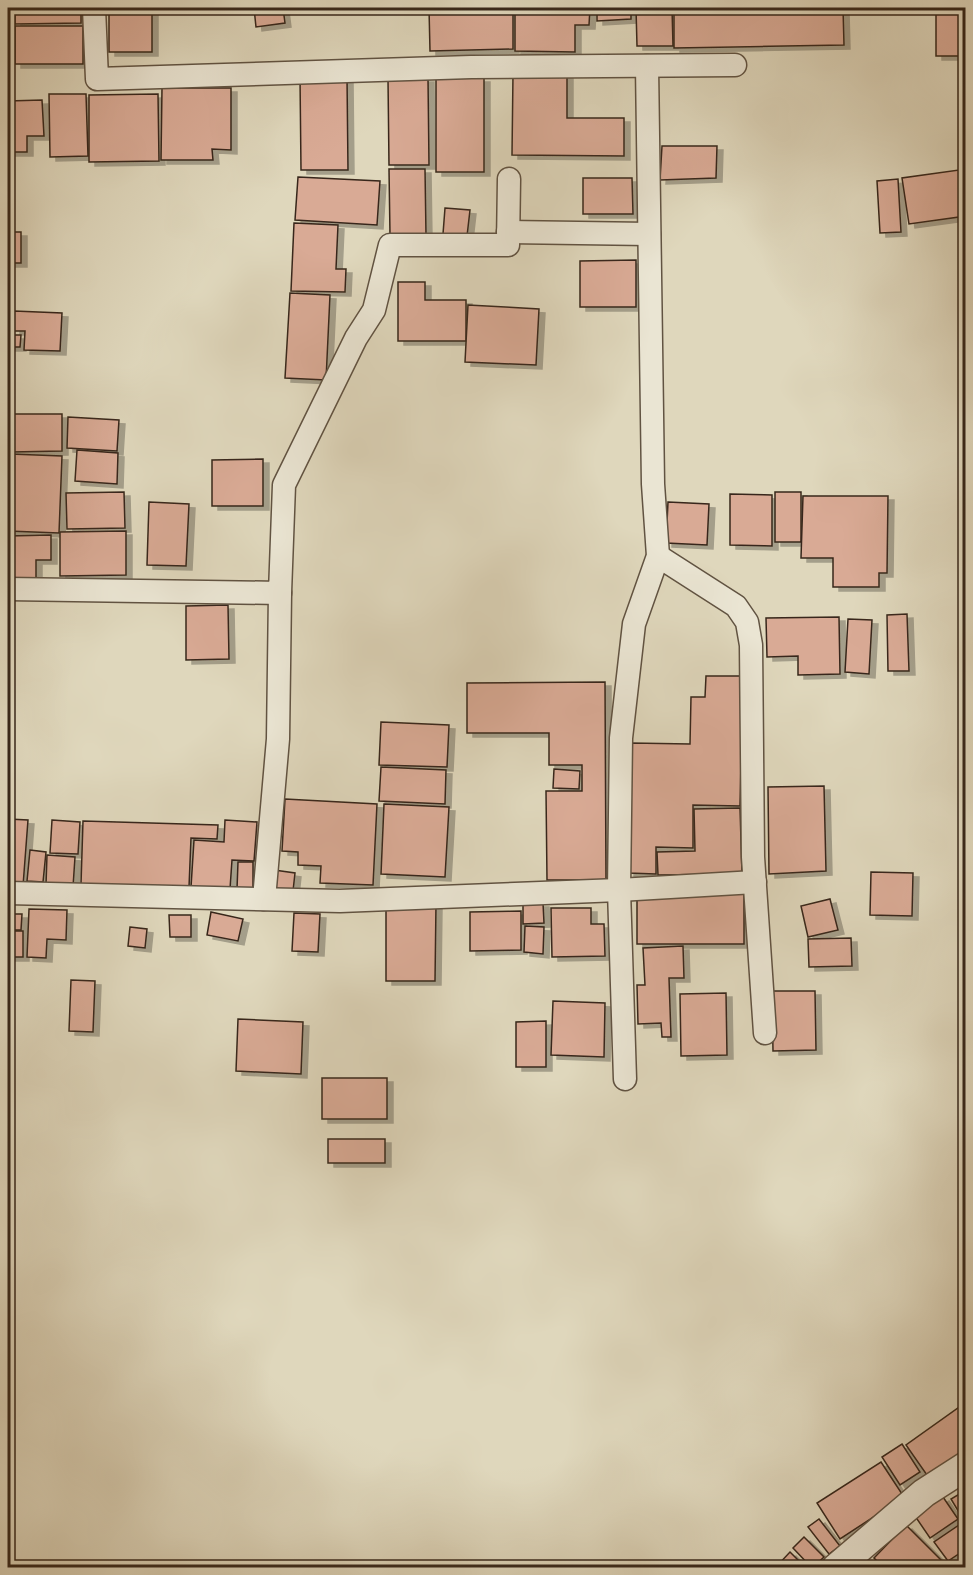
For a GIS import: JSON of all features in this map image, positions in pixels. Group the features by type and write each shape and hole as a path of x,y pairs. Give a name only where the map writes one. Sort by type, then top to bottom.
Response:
{"street":[{"path":"94,8 97,79 471,67 735,65"},
{"path":"625,1079 619,890 621,738 634,624 657,556 653,484 647,66"},
{"path":"264,899 278,739 284,485 356,338 374,310 390,245 508,245 509,179"},
{"path":"508,232 649,234"},
{"path":"657,556 736,606 747,622 751,645 755,882 765,1033"},
{"path":"8,590 280,593"},
{"path":"8,893 340,901 755,882"},
{"path":"836,1568 924,1492 966,1466"}],"building":[{"path":"15,8 81,8 81,23 15,24"},
{"path":"109,8 152,8 152,52 109,52"},
{"path":"254,8 283,8 285,23 256,27"},
{"path":"429,8 513,8 513,49 430,51"},
{"path":"515,8 590,8 589,25 575,25 575,52 515,51"},
{"path":"597,8 631,8 631,19 597,21"},
{"path":"636,8 672,8 673,46 637,46"},
{"path":"674,8 843,8 844,45 674,48"},
{"path":"936,8 966,8 966,56 936,56"},
{"path":"15,26 83,26 83,64 15,64"},
{"path":"513,74 567,74 567,118 624,118 624,156 512,155"},
{"path":"300,77 347,77 348,170 301,170"},
{"path":"428,78 429,165 389,165 388,79"},
{"path":"436,78 484,78 484,172 436,172"},
{"path":"162,88 231,88 231,150 212,149 213,160 161,160"},
{"path":"49,94 86,94 88,156 50,157"},
{"path":"158,94 159,161 89,162 89,95"},
{"path":"42,100 44,136 27,136 27,152 8,152 8,101"},
{"path":"662,146 717,146 716,178 660,180"},
{"path":"389,169 425,169 426,235 390,235"},
{"path":"966,169 966,216 909,224 902,178"},
{"path":"298,177 380,181 377,225 295,220"},
{"path":"583,178 632,178 633,214 583,214"},
{"path":"898,179 901,232 880,233 877,181"},
{"path":"445,208 470,210 467,236 443,234"},
{"path":"294,223 338,225 336,269 346,269 345,292 291,291"},
{"path":"8,232 21,232 21,263 8,263"},
{"path":"636,260 636,307 580,307 580,261"},
{"path":"398,282 425,282 425,300 466,300 466,341 398,341"},
{"path":"290,293 330,295 326,380 285,378"},
{"path":"468,305 539,309 536,365 465,362"},
{"path":"14,311 62,313 60,351 24,350 25,331 14,331"},
{"path":"8,335 21,335 20,347 8,347"},
{"path":"10,414 62,414 62,451 11,452"},
{"path":"68,417 119,420 117,451 67,448"},
{"path":"77,450 118,453 117,484 75,481"},
{"path":"10,454 62,456 59,533 8,531"},
{"path":"263,459 263,506 212,506 212,460"},
{"path":"124,492 125,528 67,529 66,493"},
{"path":"775,492 801,492 801,542 775,542"},
{"path":"730,494 772,495 772,546 730,545"},
{"path":"803,496 888,496 887,573 879,573 879,587 833,587 833,558 801,558"},
{"path":"149,502 189,504 186,566 147,565"},
{"path":"668,502 709,504 707,545 666,543"},
{"path":"126,531 126,575 60,576 60,532"},
{"path":"51,535 51,560 36,560 36,582 8,582 8,536"},
{"path":"228,605 229,659 186,660 186,606"},
{"path":"907,614 909,671 888,671 887,615"},
{"path":"839,617 840,674 798,675 798,656 767,657 766,618"},
{"path":"848,619 872,620 869,674 845,672"},
{"path":"706,676 743,676 740,806 693,805 693,848 656,847 656,874 628,873 631,743 690,744 691,697 705,697"},
{"path":"605,682 606,880 547,880 546,791 582,791 582,765 549,765 549,733 467,733 467,683"},
{"path":"381,722 449,725 447,767 379,765"},
{"path":"381,767 446,770 445,804 379,801"},
{"path":"554,769 580,771 579,789 553,788"},
{"path":"824,786 826,871 769,874 768,787"},
{"path":"285,799 377,804 373,885 320,883 321,866 298,865 298,852 282,851"},
{"path":"384,804 449,807 445,877 381,874"},
{"path":"740,808 742,874 658,875 657,852 695,851 694,809"},
{"path":"8,819 28,820 23,886 8,885"},
{"path":"52,820 80,822 78,854 50,853"},
{"path":"225,820 257,822 254,861 232,860 230,889 191,887 194,840 224,842"},
{"path":"83,821 218,825 217,839 191,838 189,887 81,884"},
{"path":"30,850 46,852 43,882 27,881"},
{"path":"47,855 75,857 73,887 46,885"},
{"path":"238,862 253,862 253,889 237,889"},
{"path":"274,870 295,873 293,891 272,889"},
{"path":"871,872 913,873 912,916 870,915"},
{"path":"637,893 744,894 744,944 637,944"},
{"path":"830,899 838,930 808,937 801,906"},
{"path":"523,903 543,903 544,923 523,924"},
{"path":"386,904 436,904 435,981 386,981"},
{"path":"551,908 591,908 591,924 604,924 605,956 552,957"},
{"path":"29,909 67,910 66,940 47,939 46,958 27,957"},
{"path":"521,911 521,950 470,951 470,912"},
{"path":"211,912 243,919 238,941 207,935"},
{"path":"294,913 320,914 318,952 292,951"},
{"path":"8,914 22,914 21,930 8,930"},
{"path":"169,915 191,915 191,937 170,937"},
{"path":"525,926 544,927 543,954 524,952"},
{"path":"130,927 147,929 145,948 128,946"},
{"path":"8,931 23,931 23,957 8,957"},
{"path":"851,938 852,966 809,967 808,939"},
{"path":"683,946 684,978 669,978 671,1037 662,1037 661,1023 638,1024 637,985 645,985 643,948"},
{"path":"71,980 95,981 93,1032 69,1031"},
{"path":"772,991 815,991 816,1050 773,1051"},
{"path":"726,993 727,1055 681,1056 680,994"},
{"path":"553,1001 605,1003 604,1057 551,1055"},
{"path":"238,1019 303,1022 301,1074 236,1071"},
{"path":"546,1021 546,1067 516,1067 516,1022"},
{"path":"322,1078 387,1078 387,1119 322,1119"},
{"path":"328,1139 385,1139 385,1163 328,1163"},
{"path":"965,1403 966,1452 929,1478 906,1445"},
{"path":"902,1444 920,1472 900,1485 882,1457"},
{"path":"881,1462 904,1497 840,1539 817,1503"},
{"path":"966,1490 966,1524 951,1499"},
{"path":"943,1497 958,1519 930,1538 915,1516"},
{"path":"819,1519 840,1546 829,1554 808,1527"},
{"path":"962,1523 966,1528 966,1549 948,1561 934,1542"},
{"path":"906,1525 949,1568 884,1568 874,1558"},
{"path":"804,1537 824,1557 812,1568 793,1548"},
{"path":"790,1552 806,1568 775,1568"}]}
